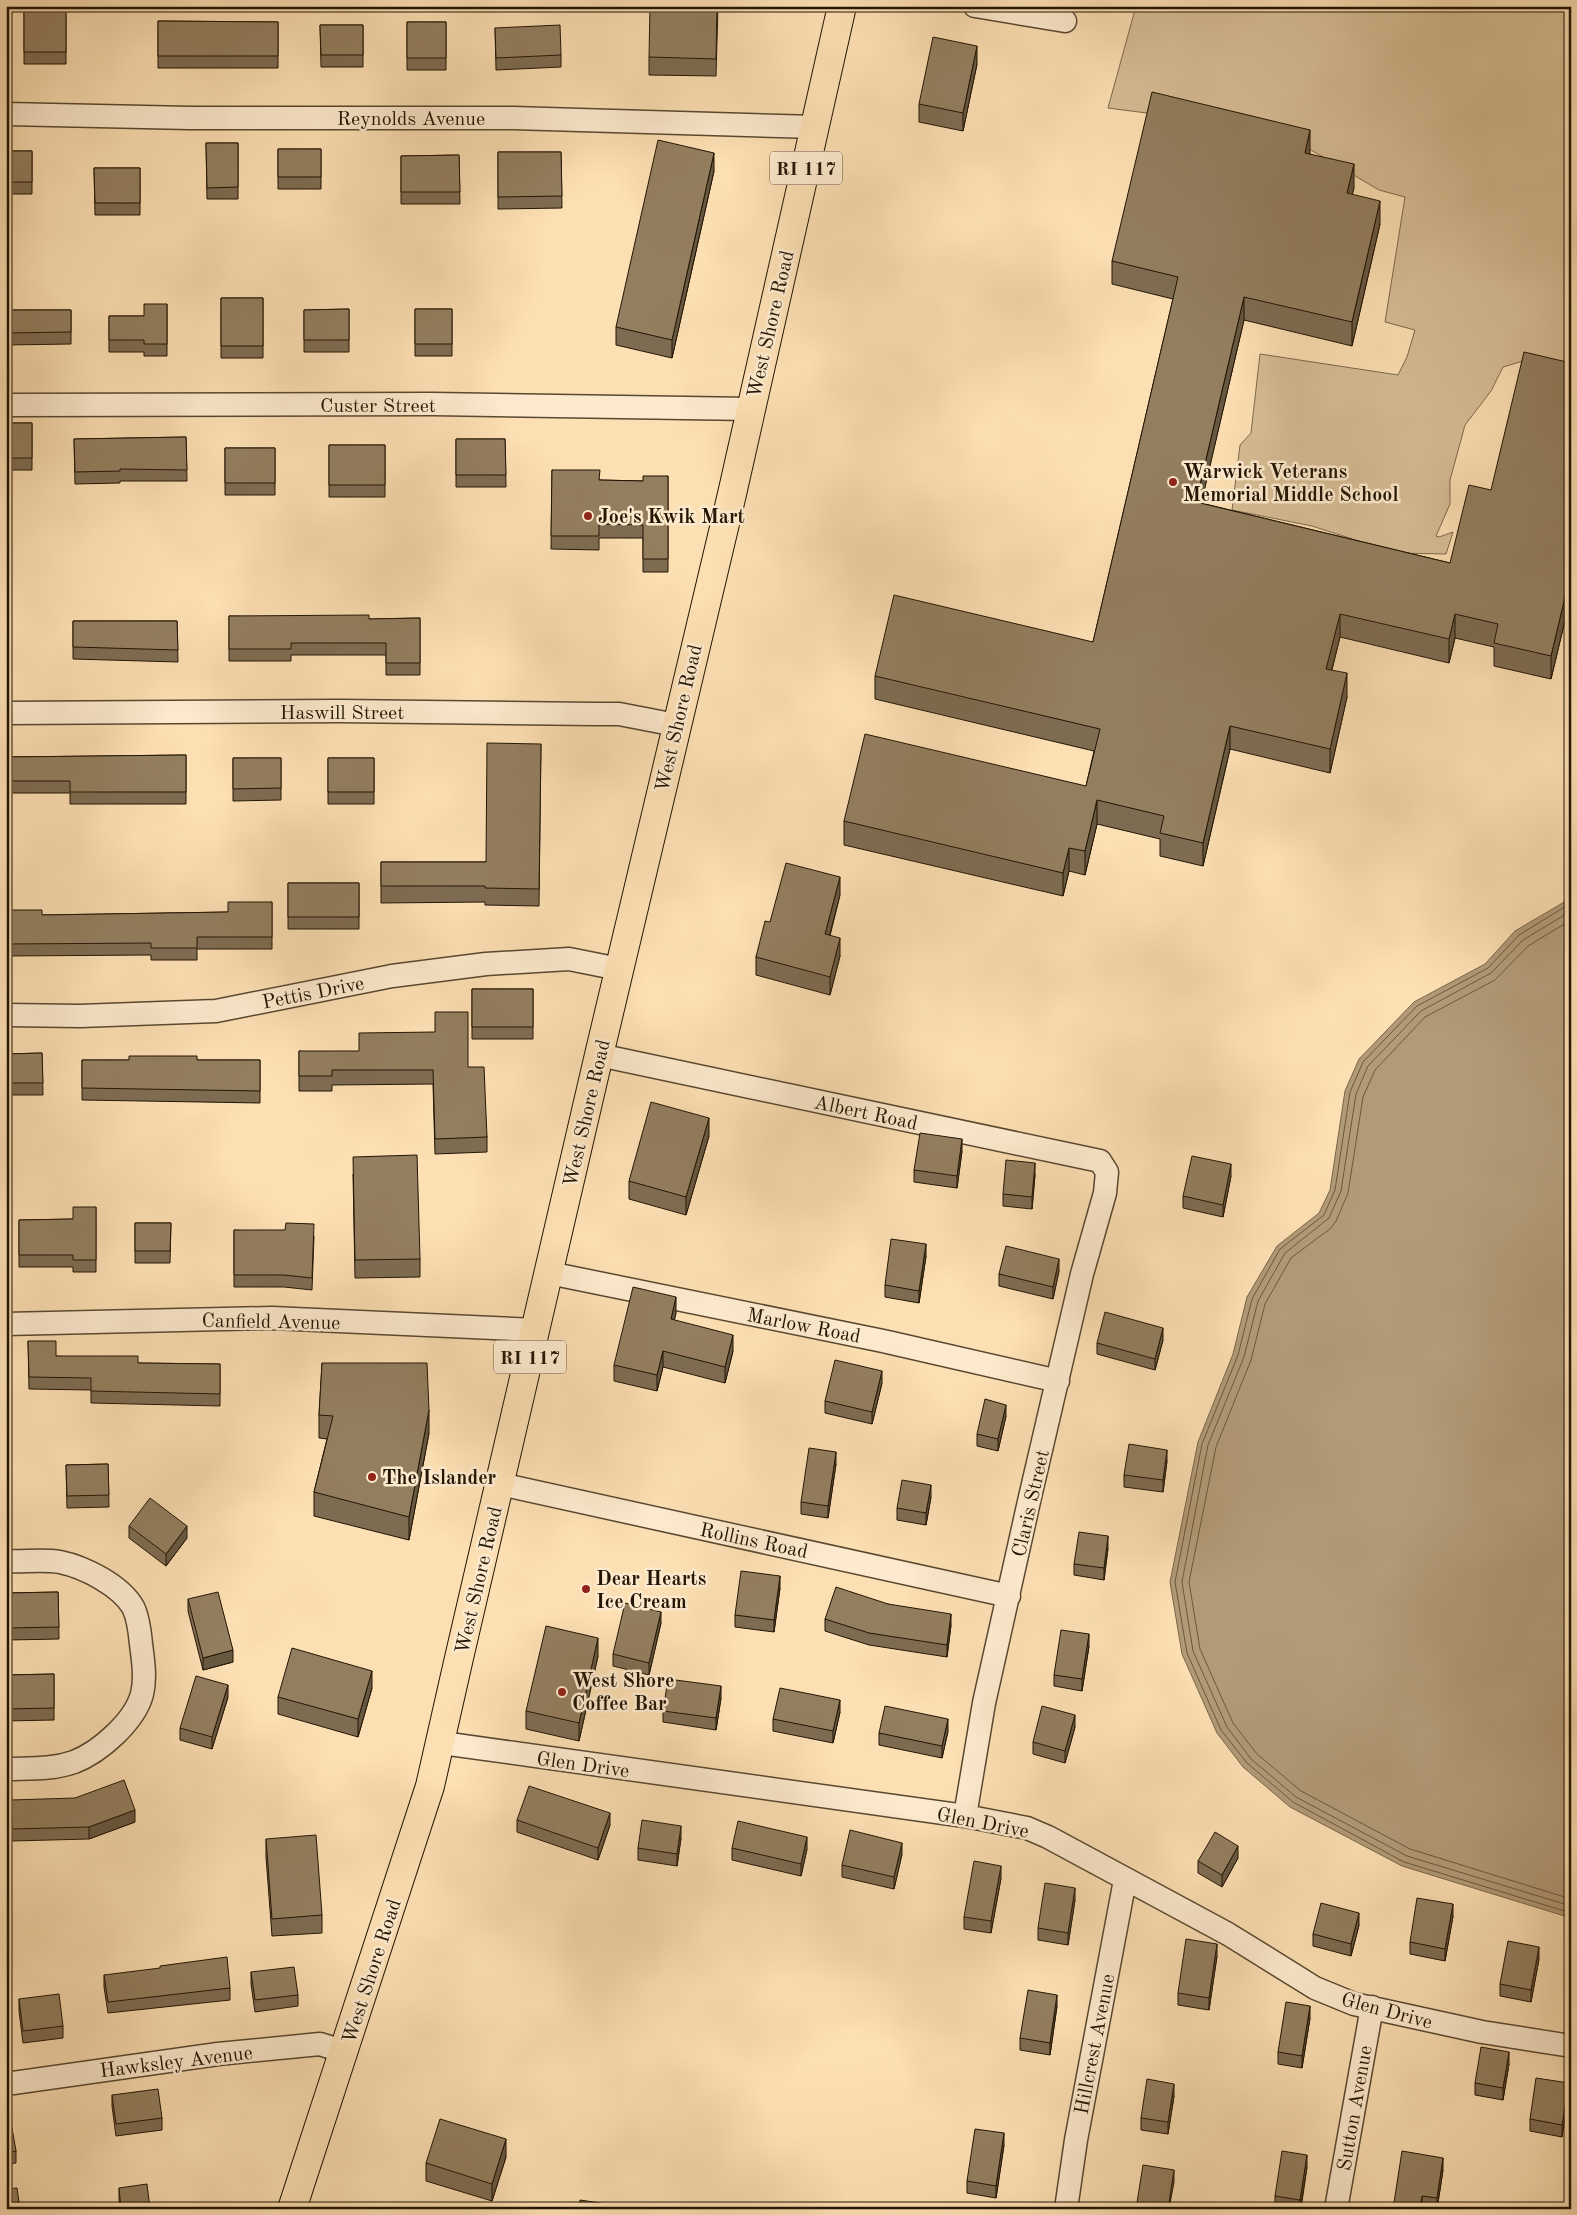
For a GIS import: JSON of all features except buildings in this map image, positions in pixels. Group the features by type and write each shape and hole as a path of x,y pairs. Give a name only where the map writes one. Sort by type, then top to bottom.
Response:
{"main road":[{"name":"West Shore Road","path":"292,2209 345,2052 442,1743 598,1055 750,409 842,6"}],"street":[{"path":"975,6 1065,21"},
{"name":"Reynolds Avenue","path":"6,114 190,118 512,118 815,127"},
{"name":"Custer Street","path":"6,405 433,404 750,409"},
{"name":"Haswill Street","path":"6,713 340,711 611,714 676,725"},
{"name":"Pettis Drive","path":"6,1015 80,1016 216,1011 392,976 486,964 568,959 619,969"},
{"name":"Albert Road","path":"598,1055 1100,1161 1107,1172 1105,1193"},
{"name":"Claris Street","path":"965,1816 984,1703 1082,1274 1105,1193"},
{"name":"Marlow Road","path":"549,1274 883,1341 1058,1381"},
{"name":"Canfield Avenue","path":"6,1324 272,1318 536,1330"},
{"name":"Rollins Road","path":"500,1484 1009,1596"},
{"path":"6,1561 59,1562 90,1572 118,1590 133,1607 140,1634 144,1668 142,1694 128,1721 107,1742 75,1762 41,1770 6,1768"},
{"name":"Glen Drive","path":"442,1743 965,1816 1026,1828 1048,1837 1228,1934 1315,1988 1354,2004 1463,2029 1571,2046"},
{"name":"Hillcrest Avenue","path":"1066,2209 1076,2140 1125,1880"},
{"name":"Sutton Avenue","path":"1336,2209 1372,2007"},
{"name":"Hawksley Avenue","path":"6,2084 218,2054 320,2044 345,2052"}],"shaded area":[{"path":"1136,6 1571,6 1571,373 1523,361 1503,367 1491,391 1465,425 1450,480 1450,504 1436,536 1439,537 1453,532 1446,554 1396,553 1312,526 1232,510 1240,445 1251,433 1260,354 1398,375 1407,357 1415,330 1385,322 1405,197 1379,190 1277,130 1108,108"}],"water":[{"path":"1571,898 1571,1918 1402,1866 1290,1807 1243,1767 1217,1733 1182,1654 1170,1582 1198,1442 1233,1354 1247,1297 1277,1246 1319,1213 1330,1190 1345,1091 1359,1059 1414,1002 1485,964 1515,931"}],"place":[{"name":"Warwick Veterans Memorial Middle School","path":"1173,482"},
{"name":"Joe's Kwik Mart","path":"588,516"},
{"name":"The Islander","path":"372,1477"},
{"name":"Dear Hearts Ice Cream","path":"586,1589"},
{"name":"West Shore Coffee Bar","path":"562,1692"}]}
